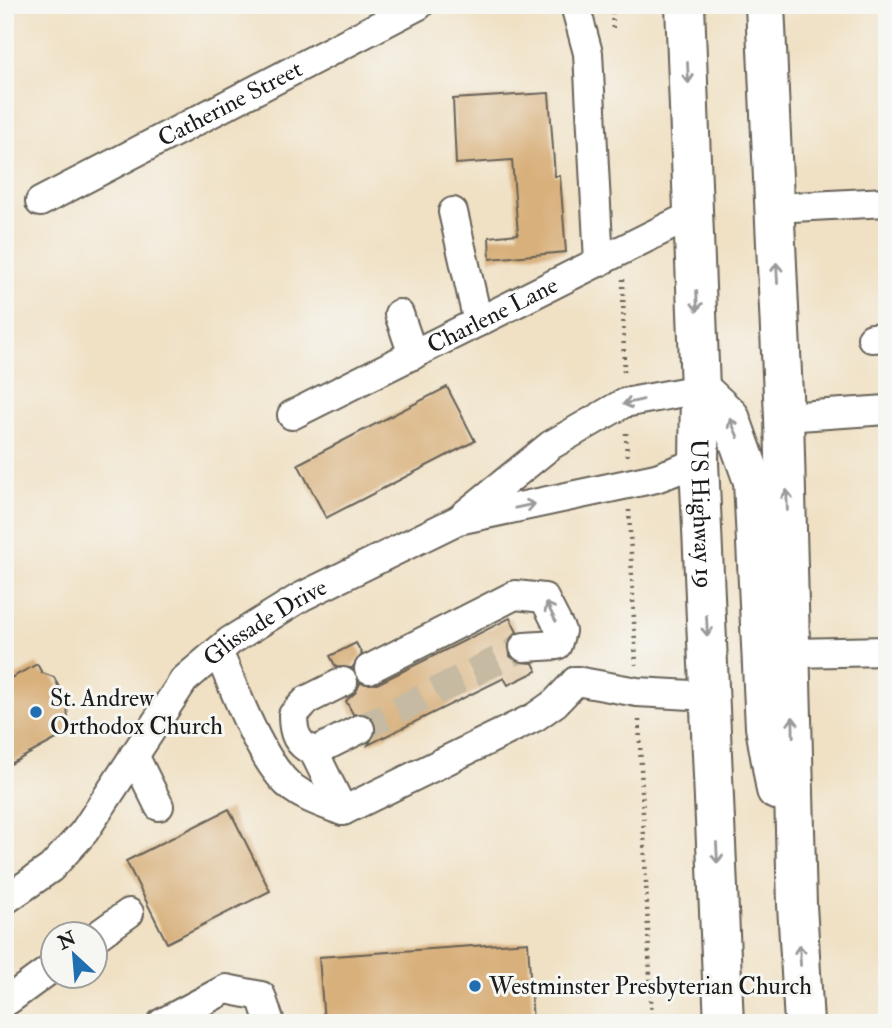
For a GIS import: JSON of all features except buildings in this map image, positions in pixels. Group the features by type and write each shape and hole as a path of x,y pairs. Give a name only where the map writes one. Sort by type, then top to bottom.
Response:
{"highway":[{"name":"US Highway 19","path":"685,5 700,389 699,462 724,1023"},
{"path":"765,5 784,417 797,905 804,1023"},
{"path":"700,389 730,417 753,481 765,727 797,905"}],"street":[{"name":"Catherine Street","path":"40,202 419,5"},
{"path":"575,5 588,53 599,262"},
{"path":"774,208 887,202"},
{"path":"453,212 478,322"},
{"name":"Charlene Lane","path":"292,415 694,214"},
{"path":"399,314 413,355"},
{"name":"Glissade Drive","path":"5,900 51,868 84,832 184,680 218,652 301,597 458,520 551,445 624,403 700,389"},
{"path":"784,417 887,410"},
{"name":"Glissade Drive","path":"458,520 656,478 699,462"},
{"path":"369,669 515,596 544,598 561,631 557,645 576,681"},
{"path":"524,647 557,645"},
{"path":"792,653 887,651"},
{"path":"218,652 262,746 283,780 316,801 343,811 535,717 555,703 576,681"},
{"path":"576,681 637,692 710,696"},
{"path":"343,682 307,700 293,715 293,730 301,746 314,752 343,811"},
{"path":"314,752 360,729"},
{"path":"134,754 159,806"},
{"path":"108,928 128,913"},
{"path":"10,1007 38,981"},
{"path":"162,1023 226,989 261,996 270,1023"}],"tunnel":[{"path":"360,729 524,647"}],"place":[{"name":"St. Andrew Orthodox Church","path":"36,712"},
{"name":"Westminster Presbyterian Church","path":"475,986"}]}
